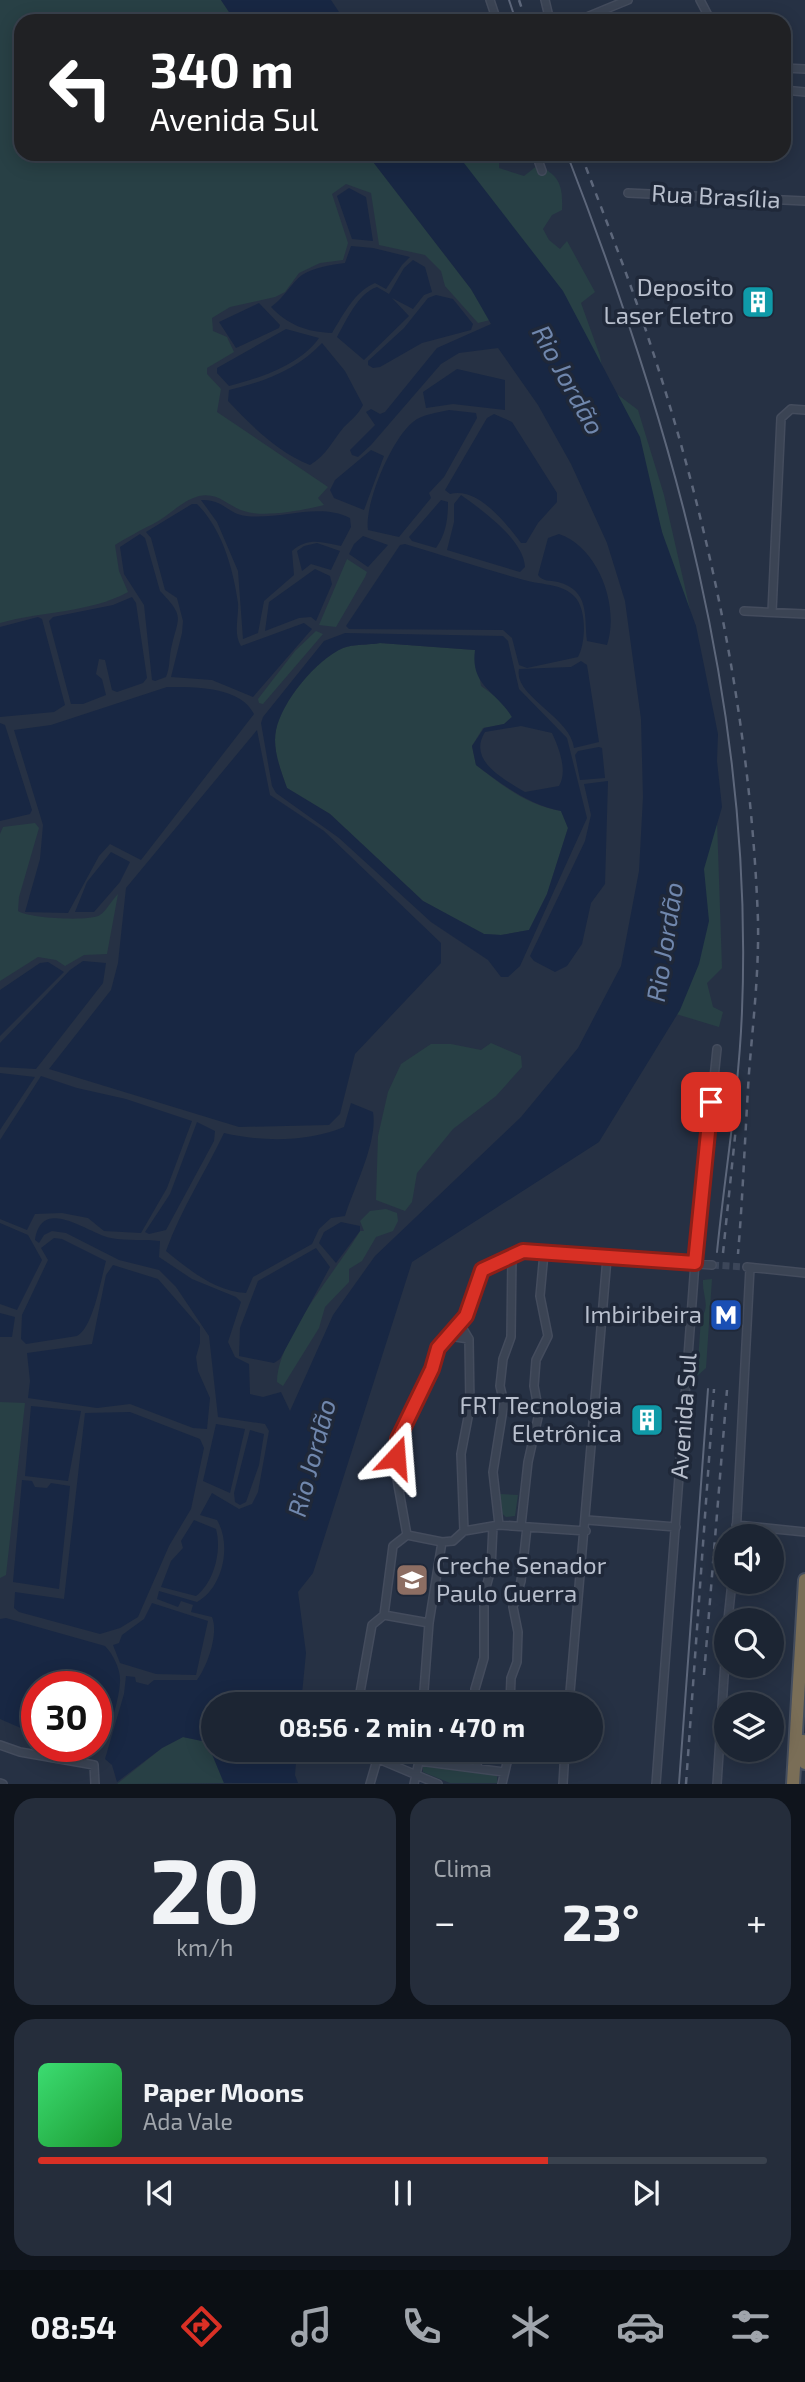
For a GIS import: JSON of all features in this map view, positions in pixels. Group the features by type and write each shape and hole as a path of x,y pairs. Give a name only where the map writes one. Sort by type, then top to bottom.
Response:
{"highway":[{"path":"793,1783 805,1580"},
{"path":"800,1657 805,1681"},
{"path":"805,1720 805,1763"}],"street":[{"path":"594,14 628,0"},
{"path":"539,161 542,171"},
{"name":"Rua Brasília","path":"628,193 805,201"},
{"path":"772,612 781,418 791,409 805,410"},
{"path":"744,611 805,614"},
{"name":"Avenida Sul","path":"656,1783 695,1263 717,1049"},
{"path":"407,1535 396,1475 397,1444 421,1387 432,1369 438,1348 460,1324 469,1309 480,1272 512,1254 523,1251 712,1265"},
{"path":"510,1692 511,1678 517,1662 518,1632 513,1607 521,1581 528,1462 538,1413 534,1386 537,1360 548,1336 540,1296 544,1253"},
{"path":"475,1692 484,1658 484,1595 491,1569 496,1526 493,1472 503,1403 502,1373 511,1337 512,1254"},
{"path":"570,1692 587,1520 607,1258"},
{"path":"736,1524 748,1267 805,1273"},
{"path":"460,1324 469,1339 470,1407 461,1466 464,1531"},
{"path":"449,1336 469,1339"},
{"path":"587,1520 676,1527"},
{"path":"361,1692 372,1625 384,1615 393,1546 407,1535 442,1542 453,1541 464,1531 496,1526 586,1531"},
{"path":"784,1530 805,1532"},
{"path":"424,1692 429,1623 442,1542"},
{"path":"384,1615 429,1623"},
{"path":"717,1783 724,1678"},
{"path":"0,1745 94,1765 97,1769 95,1783"},
{"path":"370,1783 376,1762"},
{"path":"385,1762 438,1783"},
{"path":"414,1783 419,1762"},
{"path":"427,1762 505,1772"},
{"path":"477,1762 477,1768"},
{"path":"502,1783 507,1762"},
{"path":"563,1783 564,1762"}],"green space":[{"path":"0,0 221,0 230,14 14,14 14,161 372,161 471,289 490,320 478,323 445,286 441,271 425,255 379,245 371,193 346,184 332,194 348,243 343,260 320,263 299,273 285,292 275,297 230,307 212,318 213,331 227,337 234,352 207,368 207,374 221,389 217,412 328,487 318,498 324,505 262,514 238,509 212,496 193,498 159,521 115,545 119,571 128,592 82,608 0,623"},
{"path":"444,161 499,161 499,168 524,176 538,165 556,178 561,188 562,210 552,215 543,229 549,240 560,249 567,241 595,292 581,303 600,356 605,385 638,410 664,495 691,614 716,791 722,968 707,983 713,1007 723,1012 719,1027 666,1011 686,636 661,528 647,493"},
{"path":"347,559 367,572 365,577 336,627 319,625"},
{"path":"316,631 323,634 263,704 259,703 258,699 295,651"},
{"path":"380,643 475,650 481,686 502,701 512,717 504,724 483,728 472,746 476,765 526,799 561,811 568,828 547,894 529,930 501,935 484,934 423,901 330,814 287,788 278,760 275,737 279,719 293,694 322,662 343,648"},
{"path":"35,823 39,828 19,897 18,911 45,917 94,917 100,915 118,894 107,954 84,955 65,966 56,960 38,957 0,981 0,834 3,827"},
{"path":"491,1043 521,1056 522,1067 496,1096 453,1129 417,1173 412,1202 405,1211 376,1200 378,1136 388,1092 401,1064 431,1044 451,1044 481,1050"},
{"path":"386,1209 397,1213 398,1221 393,1231 376,1237 362,1261 349,1269 349,1282 325,1307 319,1328 283,1386 277,1382 280,1364 297,1325 360,1231 364,1231 360,1221 370,1211"},
{"path":"712,1279 706,1368 697,1376 701,1318 706,1305 703,1280"},
{"path":"0,1402 25,1403 6,1575 0,1578"},
{"path":"500,1494 518,1495 515,1516 506,1517 499,1511"},
{"path":"183,1737 201,1741 201,1762 215,1762 224,1783 117,1784 162,1748"},
{"path":"423,1766 497,1772 497,1783 450,1783 423,1772"}],"water":[{"path":"221,0 331,0 340,14 230,14"},
{"name":"Rio Jordão","path":"372,161 462,161 563,291 640,437 662,532 696,626 718,734 717,761 722,807 704,869 709,921 699,964 680,1010 599,1142 412,1262 313,1573 298,1592 306,1653 302,1692 201,1692 201,1741 183,1737 162,1748 117,1782 108,1762 112,1762 112,1735 124,1694 126,1676 135,1677 136,1682 148,1685 154,1680 197,1680 205,1667 213,1641 212,1617 191,1612 193,1605 181,1601 178,1607 157,1599 159,1591 197,1602 213,1587 222,1565 224,1541 217,1520 200,1515 212,1493 239,1509 252,1504 258,1492 269,1431 265,1424 218,1417 209,1336 176,1287 159,1270 119,1260 66,1233 52,1231 44,1235 39,1243 35,1240 39,1227 47,1220 57,1218 111,1238 160,1241 159,1257 192,1279 236,1297 241,1302 228,1342 235,1357 249,1364 250,1394 263,1397 281,1392 290,1411 333,1315 375,1256 521,1117 578,1048 621,966 639,871 643,797 641,719 625,601 607,543 571,464 538,405 498,348 459,353 441,364 371,445 358,457 352,455 350,450 375,425 366,412 371,409 380,414 385,412 437,348 491,324 471,289"},
{"path":"349,188 366,197 373,241 352,239 337,196"},
{"path":"351,246 410,257 386,289 375,283 361,292 332,333 298,326 284,319 271,307 302,275 318,268 345,263"},
{"path":"413,260 425,267 432,292 424,295 413,309 392,298 409,316 364,360 337,337 353,308 364,295 377,287 389,294 404,268"},
{"path":"436,295 453,299 473,324 471,330 422,343 380,367 373,368 368,365 368,361 404,328 428,298"},
{"path":"259,303 280,325 279,328 236,348 219,322"},
{"path":"286,329 319,338 290,363 253,379 229,386 217,373 217,368"},
{"path":"322,343 345,371 363,405 325,452 310,465 286,453 256,429 228,401 229,390 280,373 302,360"},
{"path":"457,369 505,380 505,410 453,404 426,408 423,392"},
{"path":"449,410 476,413 477,418 444,477 429,493 431,498 399,537 368,530 370,504 381,472 405,430 417,419"},
{"path":"494,414 512,422 557,493 557,502 538,523 526,543 521,543 499,516 481,501 460,493 450,494 445,490 487,418"},
{"path":"371,450 384,456 364,510 334,498 330,490 335,480"},
{"path":"461,495 490,517 518,546 525,567 520,572 447,550 454,522 454,504"},
{"path":"201,500 215,502 234,513 246,516 313,511 338,513 350,518 351,527 341,546 310,542 292,551 294,575 264,601 258,633 243,639 238,571 217,522"},
{"path":"441,500 448,502 448,514 444,532 436,548 412,541 409,537"},
{"path":"192,504 197,504 206,514 225,550 236,590 237,630 241,646 304,623 312,629 253,697 212,680 171,677 183,621 177,598 165,590 151,538 146,532"},
{"path":"140,534 145,538 160,591 174,607 178,618 166,677 155,681 152,680 144,605 124,574 120,547"},
{"path":"559,534 585,551 602,580 610,613 607,645 587,641 585,613 576,591 558,582 544,580 538,575 548,538"},
{"path":"363,536 388,545 368,567 349,554 354,544"},
{"path":"317,543 340,551 331,570 311,564 302,571 297,551"},
{"path":"405,544 569,592 578,601 583,617 584,635 578,657 527,668 519,665 512,638 503,630 349,629 346,626 400,545"},
{"path":"315,569 330,576 332,584 316,621 311,617 299,618 265,631 269,602"},
{"path":"132,597 136,603 147,678 143,683 117,692 112,690 105,660 99,659 96,674 102,679 106,695 83,704 71,704 49,621 53,617 113,605"},
{"path":"38,617 42,619 65,705 54,712 0,717 0,627"},
{"path":"345,633 503,636 508,641 519,689 567,738 587,818 520,966 508,977 501,977 488,960 431,922 339,838 276,793 272,786 261,723 263,717 324,641","holes":["380,643 475,650 474,662 480,680 512,717 504,724 484,728 472,746 476,765 527,799 561,811 568,828 547,894 529,930 501,935 484,934 423,901 330,814 287,788 278,760 275,737 279,719 293,694 322,662 343,648","521,726 552,733 563,767 559,786 525,792 498,775 484,760 481,742 485,732"]},
{"path":"581,661 587,665 599,742 574,748 571,737 563,726 525,688 519,669 571,667"},
{"path":"167,687 203,688 227,693 247,705 254,714 141,860 110,844 99,856 68,913 25,912 40,859 43,825 14,730 51,725"},
{"path":"0,723 5,725 32,810 30,814 0,821"},
{"path":"257,730 270,795 324,831 441,943 441,963 355,1054 340,1114 329,1125 239,1127 49,1069 111,990 118,963 126,888"},
{"path":"602,748 605,778 580,780 575,755 578,751"},
{"path":"608,781 605,884 591,903 582,944 567,966 555,972 530,956 585,841 591,815 584,784"},
{"path":"111,852 130,862 120,882 94,912 75,912 87,882"},
{"path":"83,961 106,963 103,983 36,1069 0,1067 0,1043 70,970"},
{"path":"48,962 64,972 0,1036 0,990 40,963"},
{"path":"0,1073 35,1077 0,1130"},
{"path":"41,1076 77,1088 126,1099 192,1121 167,1188 141,1233 104,1231 88,1218 62,1213 35,1214 27,1230 0,1219 0,1140"},
{"path":"351,1103 373,1112 374,1124 369,1150 345,1216 331,1218 319,1229 312,1244 253,1277 246,1293 213,1284 166,1251 224,1133 269,1139 315,1136 344,1127"},
{"path":"197,1122 215,1131 214,1141 166,1230 149,1234 145,1232 170,1194"},
{"path":"341,1222 360,1226 360,1231 336,1263 319,1243 324,1232"},
{"path":"0,1223 28,1235 42,1260 17,1310 0,1304"},
{"path":"54,1238 62,1239 106,1261 99,1291 88,1323 77,1336 26,1344 21,1339 22,1315 48,1260 41,1248"},
{"path":"316,1248 330,1267 280,1359 274,1363 239,1356 240,1328 258,1281"},
{"path":"113,1265 158,1279 200,1327 200,1343 196,1357 198,1371 210,1398 207,1429 193,1428 130,1404 97,1408 28,1398 30,1381 27,1353 92,1344 106,1275"},
{"path":"0,1313 15,1317 12,1337 0,1337"},
{"path":"31,1406 81,1411 68,1481 25,1476"},
{"path":"130,1412 200,1439 204,1448 191,1509 169,1546 138,1617 120,1628 100,1634 19,1612 14,1608 15,1592 64,1599 85,1413"},
{"path":"216,1424 245,1429 230,1493 203,1481"},
{"path":"250,1430 264,1434 259,1465 246,1502 240,1505 235,1502 234,1493"},
{"path":"22,1480 32,1481 35,1487 47,1488 51,1483 70,1486 59,1589 13,1582"},
{"path":"194,1520 216,1529 218,1538 212,1574 196,1596 161,1587 171,1561 183,1548 181,1541"},
{"path":"152,1603 208,1621 196,1675 156,1674 120,1663 113,1645 119,1643 122,1635 144,1619"},
{"path":"6,1618 105,1646 114,1658 120,1677 112,1717 112,1671 21,1671 21,1728 0,1719 0,1619"},
{"path":"215,1762 296,1762 295,1775 298,1783 224,1783"}],"tunnel":[{"path":"712,1265 746,1267"}],"tram line":[{"path":"509,0 514,14"},
{"path":"570,161 606,258 673,468 699,574 720,681 735,790 742,900 742,1011 735,1101 717,1252"},
{"path":"679,1784 708,1389"}],"railway":[{"path":"519,0 524,14"},
{"path":"584,161 633,293 671,411 709,554 737,700 747,773 758,921 757,978 738,1254"},
{"path":"723,1253 737,1117"},
{"path":"686,1784 714,1389"},
{"path":"704,1675 727,1390"}],"place":[{"name":"Deposito Laser Eletro","path":"758,302"},
{"name":"Imbiribeira","path":"726,1315"},
{"name":"FRT Tecnologia Eletrônica","path":"647,1420"},
{"name":"Creche Senador Paulo Guerra","path":"412,1580"}],"route":[{"path":"396,1457 398,1439 434,1365 438,1348 466,1316 478,1274 482,1270 517,1251 695,1263 711,1102"}]}
